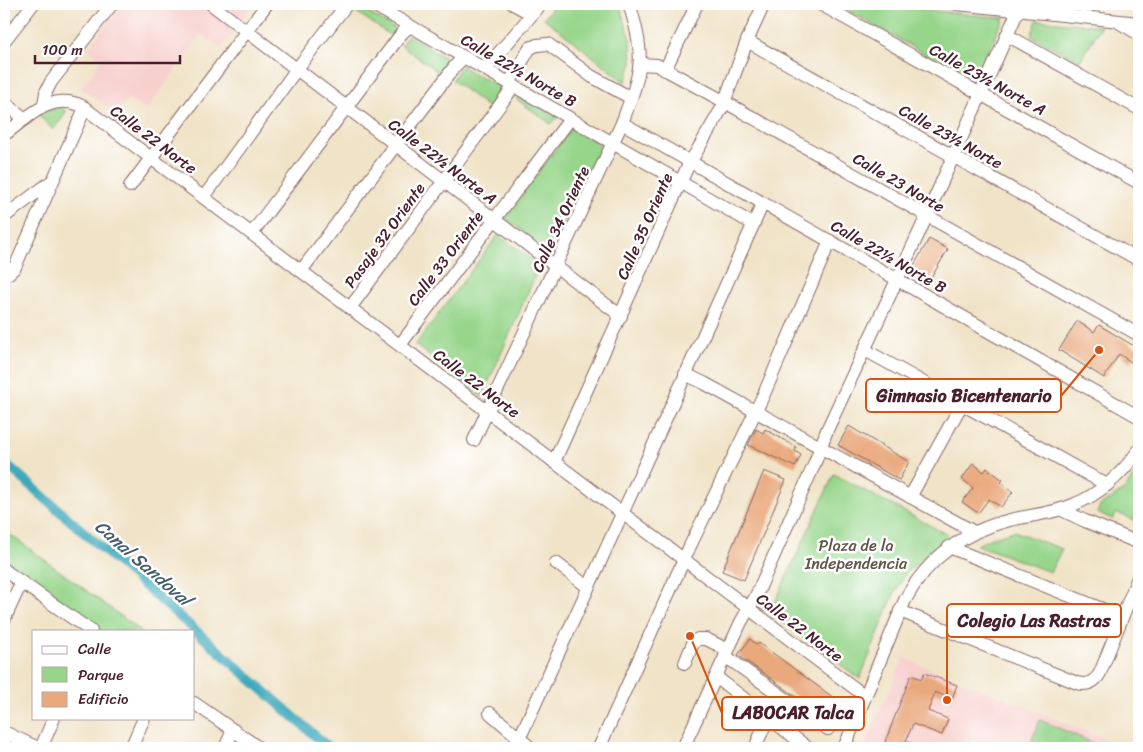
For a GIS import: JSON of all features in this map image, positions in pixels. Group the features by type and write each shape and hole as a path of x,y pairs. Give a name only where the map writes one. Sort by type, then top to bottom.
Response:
{"street":[{"path":"4,41 33,4"},
{"path":"4,135 44,105 46,92 51,82 112,4"},
{"name":"Calle 22½ Norte A","path":"211,4 621,316"},
{"path":"130,186 267,4"},
{"path":"204,197 296,70 347,4"},
{"name":"Calle 22½ Norte B","path":"372,4 753,224"},
{"path":"513,4 532,14"},
{"path":"485,69 541,4"},
{"name":"Calle 34 Oriente","path":"474,440 613,143 636,86 640,64 639,37 629,4"},
{"path":"665,70 697,4"},
{"name":"Calle 35 Oriente","path":"554,462 681,183 725,102 747,41 764,4"},
{"name":"Calle 23½ Norte A","path":"820,4 1139,183"},
{"path":"957,4 1019,7 1139,23"},
{"path":"683,748 748,609 756,596 821,448 827,430 898,280 1019,7"},
{"path":"1114,20 1139,34"},
{"path":"252,233 402,33 410,26"},
{"path":"1007,35 1139,109"},
{"name":"Calle 23½ Norte","path":"747,41 1139,260"},
{"name":"Pasaje 32 Oriente","path":"350,308 443,182 512,84 530,48 548,44 584,72 631,98"},
{"path":"302,271 455,66 464,57"},
{"name":"Calle 23 Norte","path":"640,64 653,64 725,102 1139,335"},
{"name":"Calle 22 Norte","path":"44,105 67,101 79,104 85,108 865,696"},
{"path":"4,102 25,119"},
{"path":"4,275 15,267 85,108"},
{"name":"Calle 33 Oriente","path":"400,345 570,119"},
{"name":"Calle 22½ Norte B","path":"622,123 1139,417"},
{"path":"4,217 54,179"},
{"path":"517,743 762,203"},
{"path":"599,748 684,560 754,411 764,394 830,241"},
{"path":"865,350 1107,485"},
{"path":"685,374 974,532"},
{"path":"910,497 962,404"},
{"path":"844,748 900,611 918,579 933,562 949,547 974,532 1009,520 1062,510 1086,499 1107,485 1139,450"},
{"path":"1062,510 1139,544"},
{"path":"949,547 1122,617"},
{"path":"556,563 588,587"},
{"path":"4,570 90,630"},
{"path":"900,611 1081,684 1091,683 1100,673 1139,575"},
{"path":"4,620 21,583"},
{"path":"685,663 693,643 698,639 706,639 828,729"},
{"path":"716,677 808,748"},
{"path":"195,703 260,748"},
{"path":"490,713 517,743 531,748"},
{"path":"755,748 768,717"},
{"path":"4,732 39,748 53,720"},
{"path":"131,748 143,720"},
{"path":"225,748 233,730"}],"shaded area":[{"path":"121,4 253,4 222,48 201,34 146,111 128,98 117,114 81,88 102,59 88,49"},
{"path":"904,658 1113,742 1111,748 863,748"}],"green space":[{"path":"555,4 619,4 631,40 632,62 625,82 544,18"},
{"path":"836,4 870,4 1004,18 973,81"},
{"path":"355,5 398,30 391,36 352,9"},
{"path":"1037,20 1101,26 1080,61 1031,36"},
{"path":"408,35 449,60 438,72 401,45"},
{"path":"461,66 502,88 489,108 452,80"},
{"path":"519,97 558,117 551,124 516,99"},
{"path":"61,106 66,111 53,130 38,114"},
{"path":"572,127 604,147 549,251 505,218"},
{"path":"498,235 540,265 482,397 415,345"},
{"path":"1139,468 1139,522 1117,513 1113,519 1097,513 1100,506 1125,489"},
{"name":"Plaza de la Independencia","path":"834,474 948,535 906,573 893,596 860,679 770,613"},
{"path":"4,530 140,630 98,630 4,564"},
{"path":"1014,531 1062,549 1050,572 977,545 993,537"},
{"path":"1040,720 1100,746 1099,748 1029,748"}],"building":[{"path":"929,239 948,249 930,280 916,274 917,272 912,269"},
{"path":"1077,321 1094,332 1099,325 1139,349 1131,362 1119,354 1104,378 1059,350"},
{"path":"849,426 909,462 899,480 838,445"},
{"path":"756,429 763,433 765,429 796,447 795,451 801,455 795,467 748,445"},
{"path":"973,463 984,472 987,468 1003,480 1001,482 1013,492 1001,507 989,499 978,513 962,502 973,488 962,479"},
{"path":"764,471 786,480 744,580 722,571"},
{"path":"750,639 757,645 759,643 834,698 832,700 840,705 829,720 738,655"},
{"path":"924,673 957,685 952,699 935,692 928,711 948,719 942,735 913,724 906,741 923,748 891,748 892,745 885,742 911,675 922,679"}],"waterway":[{"name":"Canal Sandoval","path":"4,462 195,630"},
{"name":"Canal Sandoval","path":"195,630 329,748"}],"place":[{"name":"Gimnasio Bicentenario","path":"1099,350"},
{"name":"LABOCAR Talca","path":"690,636"},
{"name":"Colegio Las Rastras","path":"947,700"}]}
